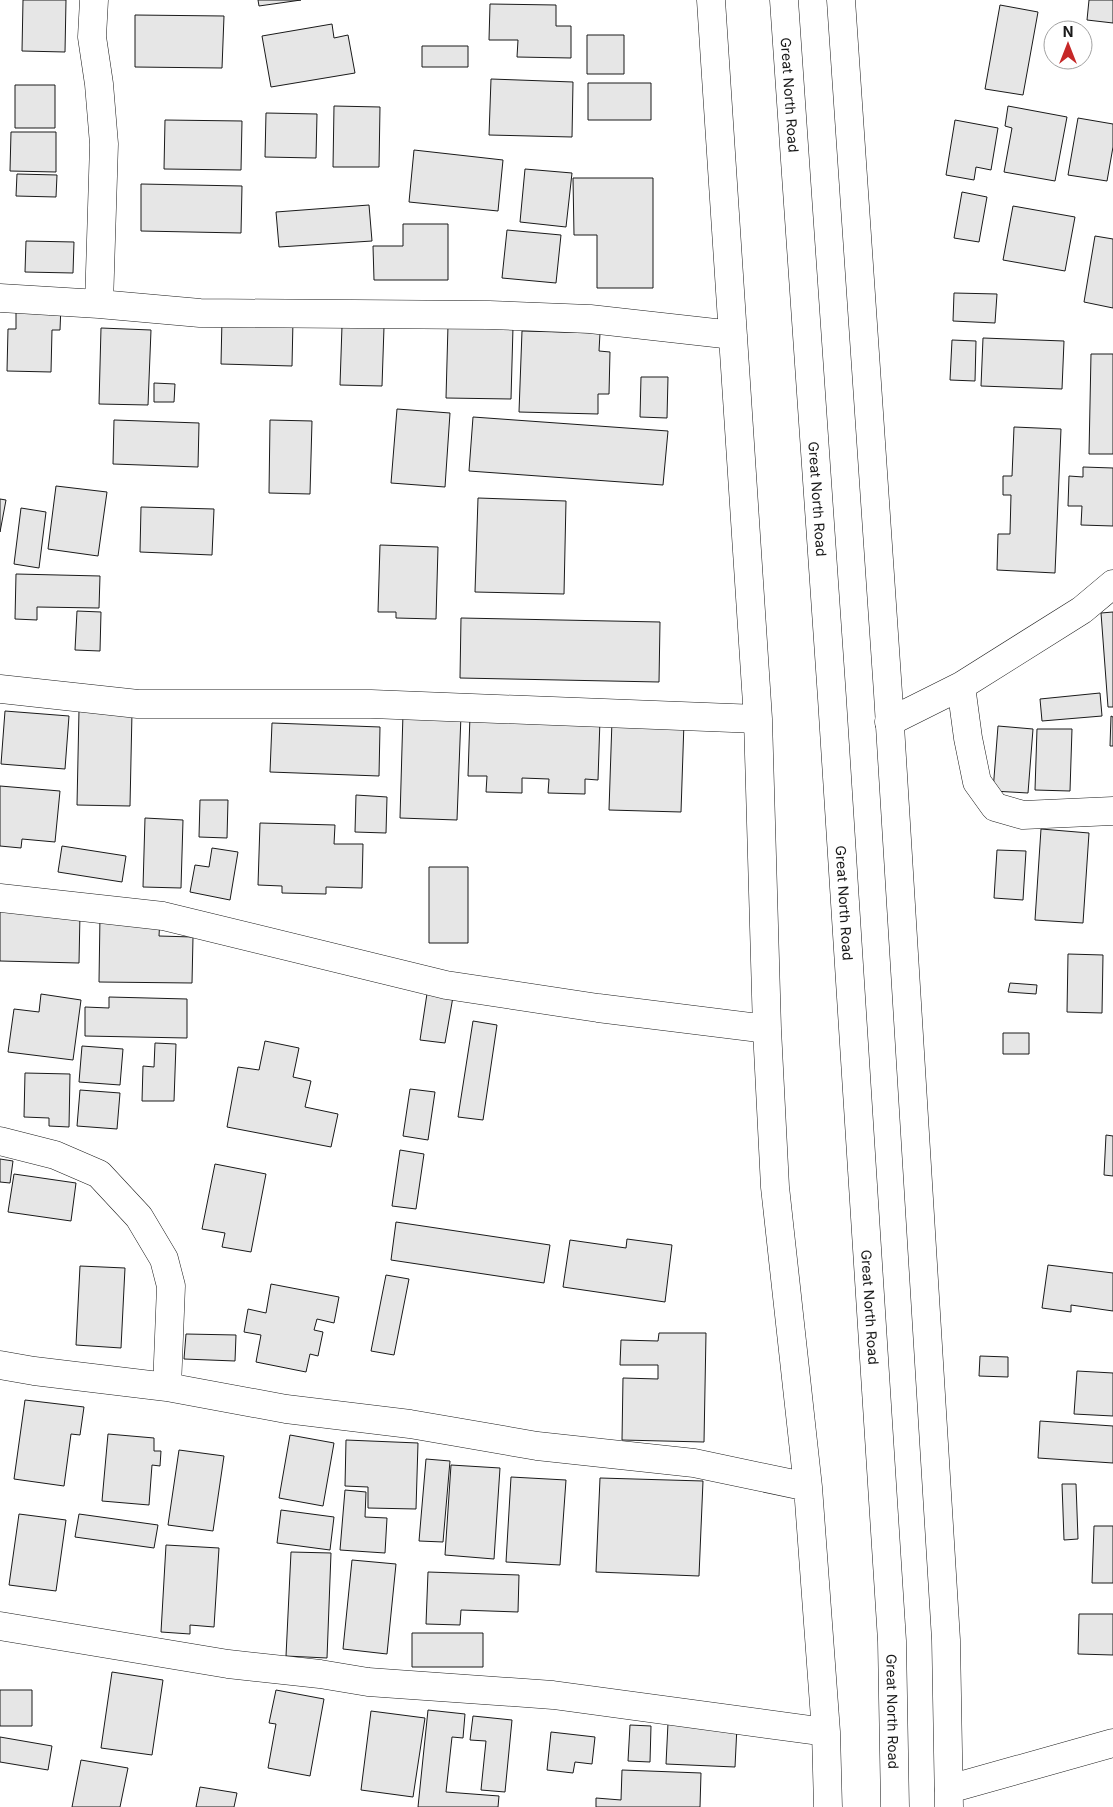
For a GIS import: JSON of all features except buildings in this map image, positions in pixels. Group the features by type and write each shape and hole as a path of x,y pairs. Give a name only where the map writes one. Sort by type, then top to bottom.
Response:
{"street":[{"path":"94,0 92,37 104,144 99,304"},
{"path":"711,0 758,719 767,1029 775,1187 808,1487 826,1732 828,1807"},
{"name":"Great North Road","path":"784,0 832,688 892,1641 895,1807"},
{"path":"841,0 889,722 946,1640 949,1798 1113,1743"},
{"path":"0,298 200,313 489,315 590,319 733,335"},
{"path":"889,722 961,686 1082,610 1113,584"},
{"path":"1082,610 1113,604"},
{"path":"961,686 968,738 977,782 995,807 1023,815 1113,811"},
{"path":"0,689 138,704 371,704 758,719"},
{"path":"0,898 163,916 446,985 598,1008 767,1029"},
{"path":"0,1141 55,1155 98,1174 139,1217 164,1259 171,1286 167,1387"},
{"path":"0,1365 34,1371 167,1387 286,1409 410,1424 537,1446 694,1463 808,1487"},
{"path":"0,1626 228,1664 320,1674 368,1682 553,1695 826,1732"}]}
